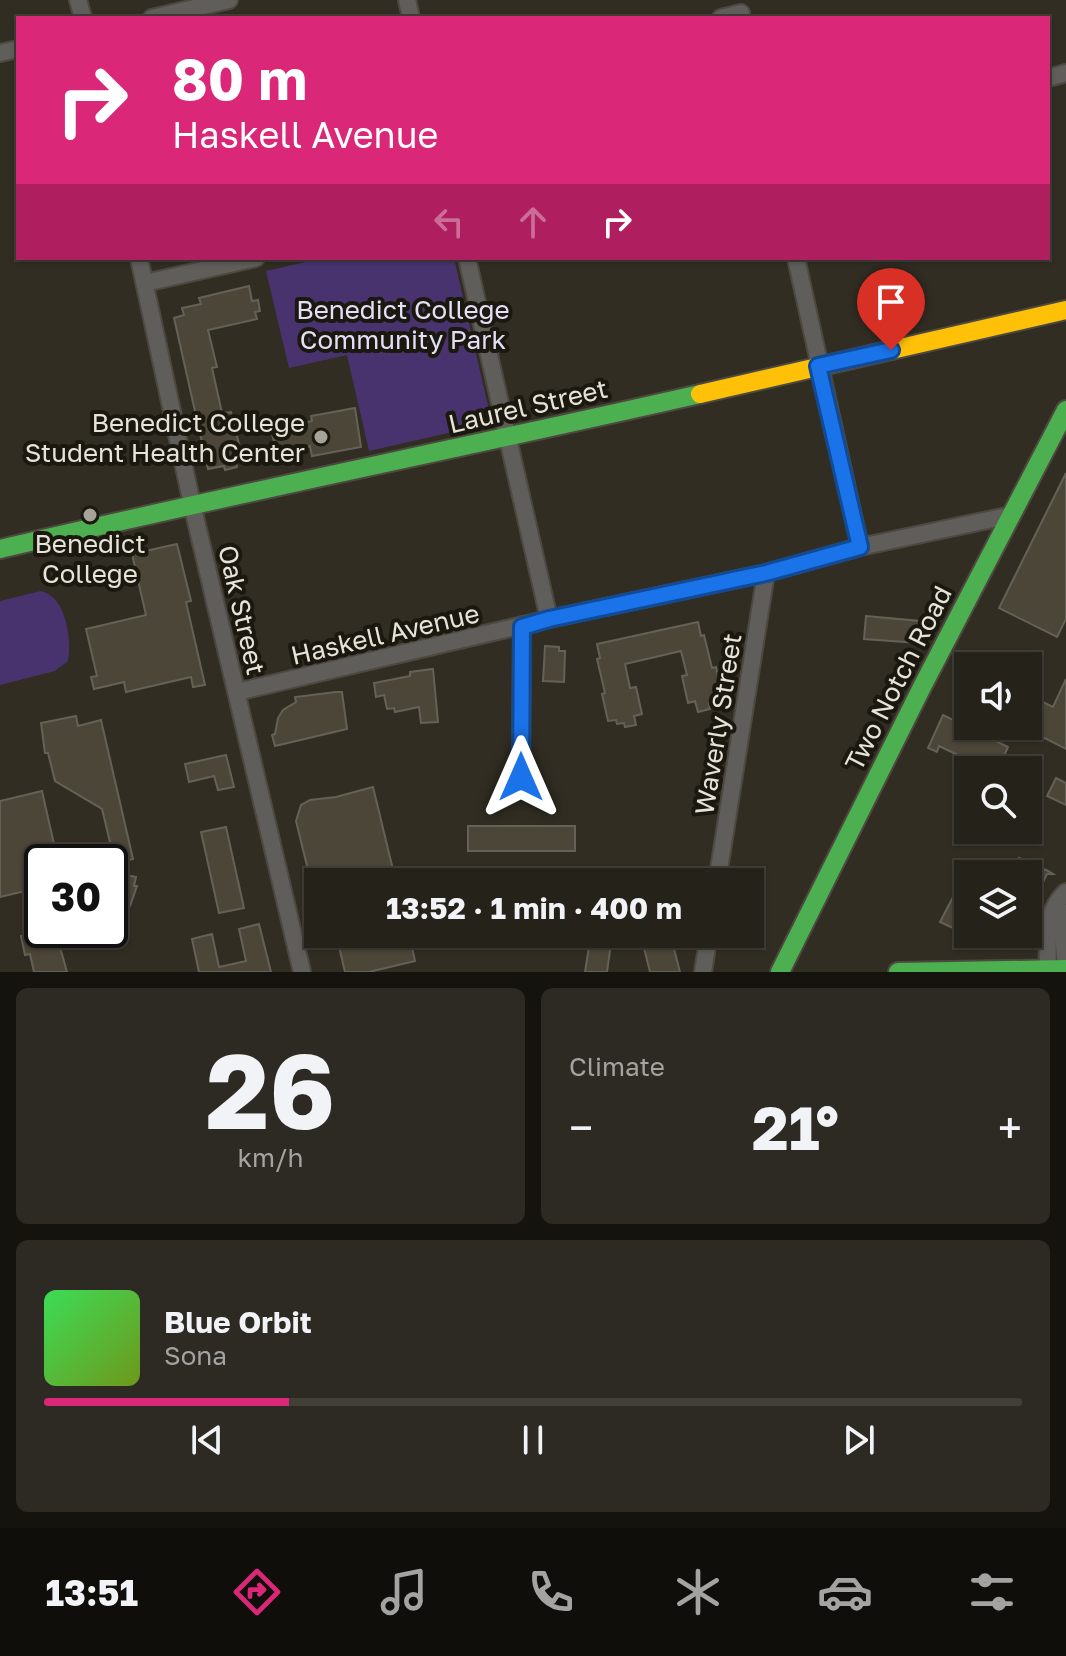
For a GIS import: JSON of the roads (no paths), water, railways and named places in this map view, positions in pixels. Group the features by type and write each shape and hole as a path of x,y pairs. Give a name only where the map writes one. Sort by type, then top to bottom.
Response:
{"street":[{"path":"159,16 204,3 229,0"},
{"name":"Oak Street","path":"139,260 192,504 302,972"},
{"path":"145,283 247,260"},
{"path":"467,260 549,619"},
{"path":"796,260 860,547"},
{"name":"Laurel Street","path":"0,549 192,504 507,438 1066,310"},
{"path":"1046,315 1066,322"},
{"name":"Two Notch Road","path":"780,972 922,687 1066,410"},
{"name":"Haskell Avenue","path":"237,692 549,619 766,573 860,547 1012,515"},
{"name":"Waverly Street","path":"719,868 766,573"},
{"path":"521,777 522,627"},
{"path":"1060,969 1048,921 1058,900 1066,892"},
{"path":"1060,969 1066,913"},
{"path":"703,972 707,948"},
{"path":"898,972 1060,969"}],"place":[{"name":"Benedict College Student Health Center","path":"321,437"},
{"name":"Benedict College","path":"90,515"}],"park label":[{"name":"Benedict College Community Park","path":"403,324"}]}
